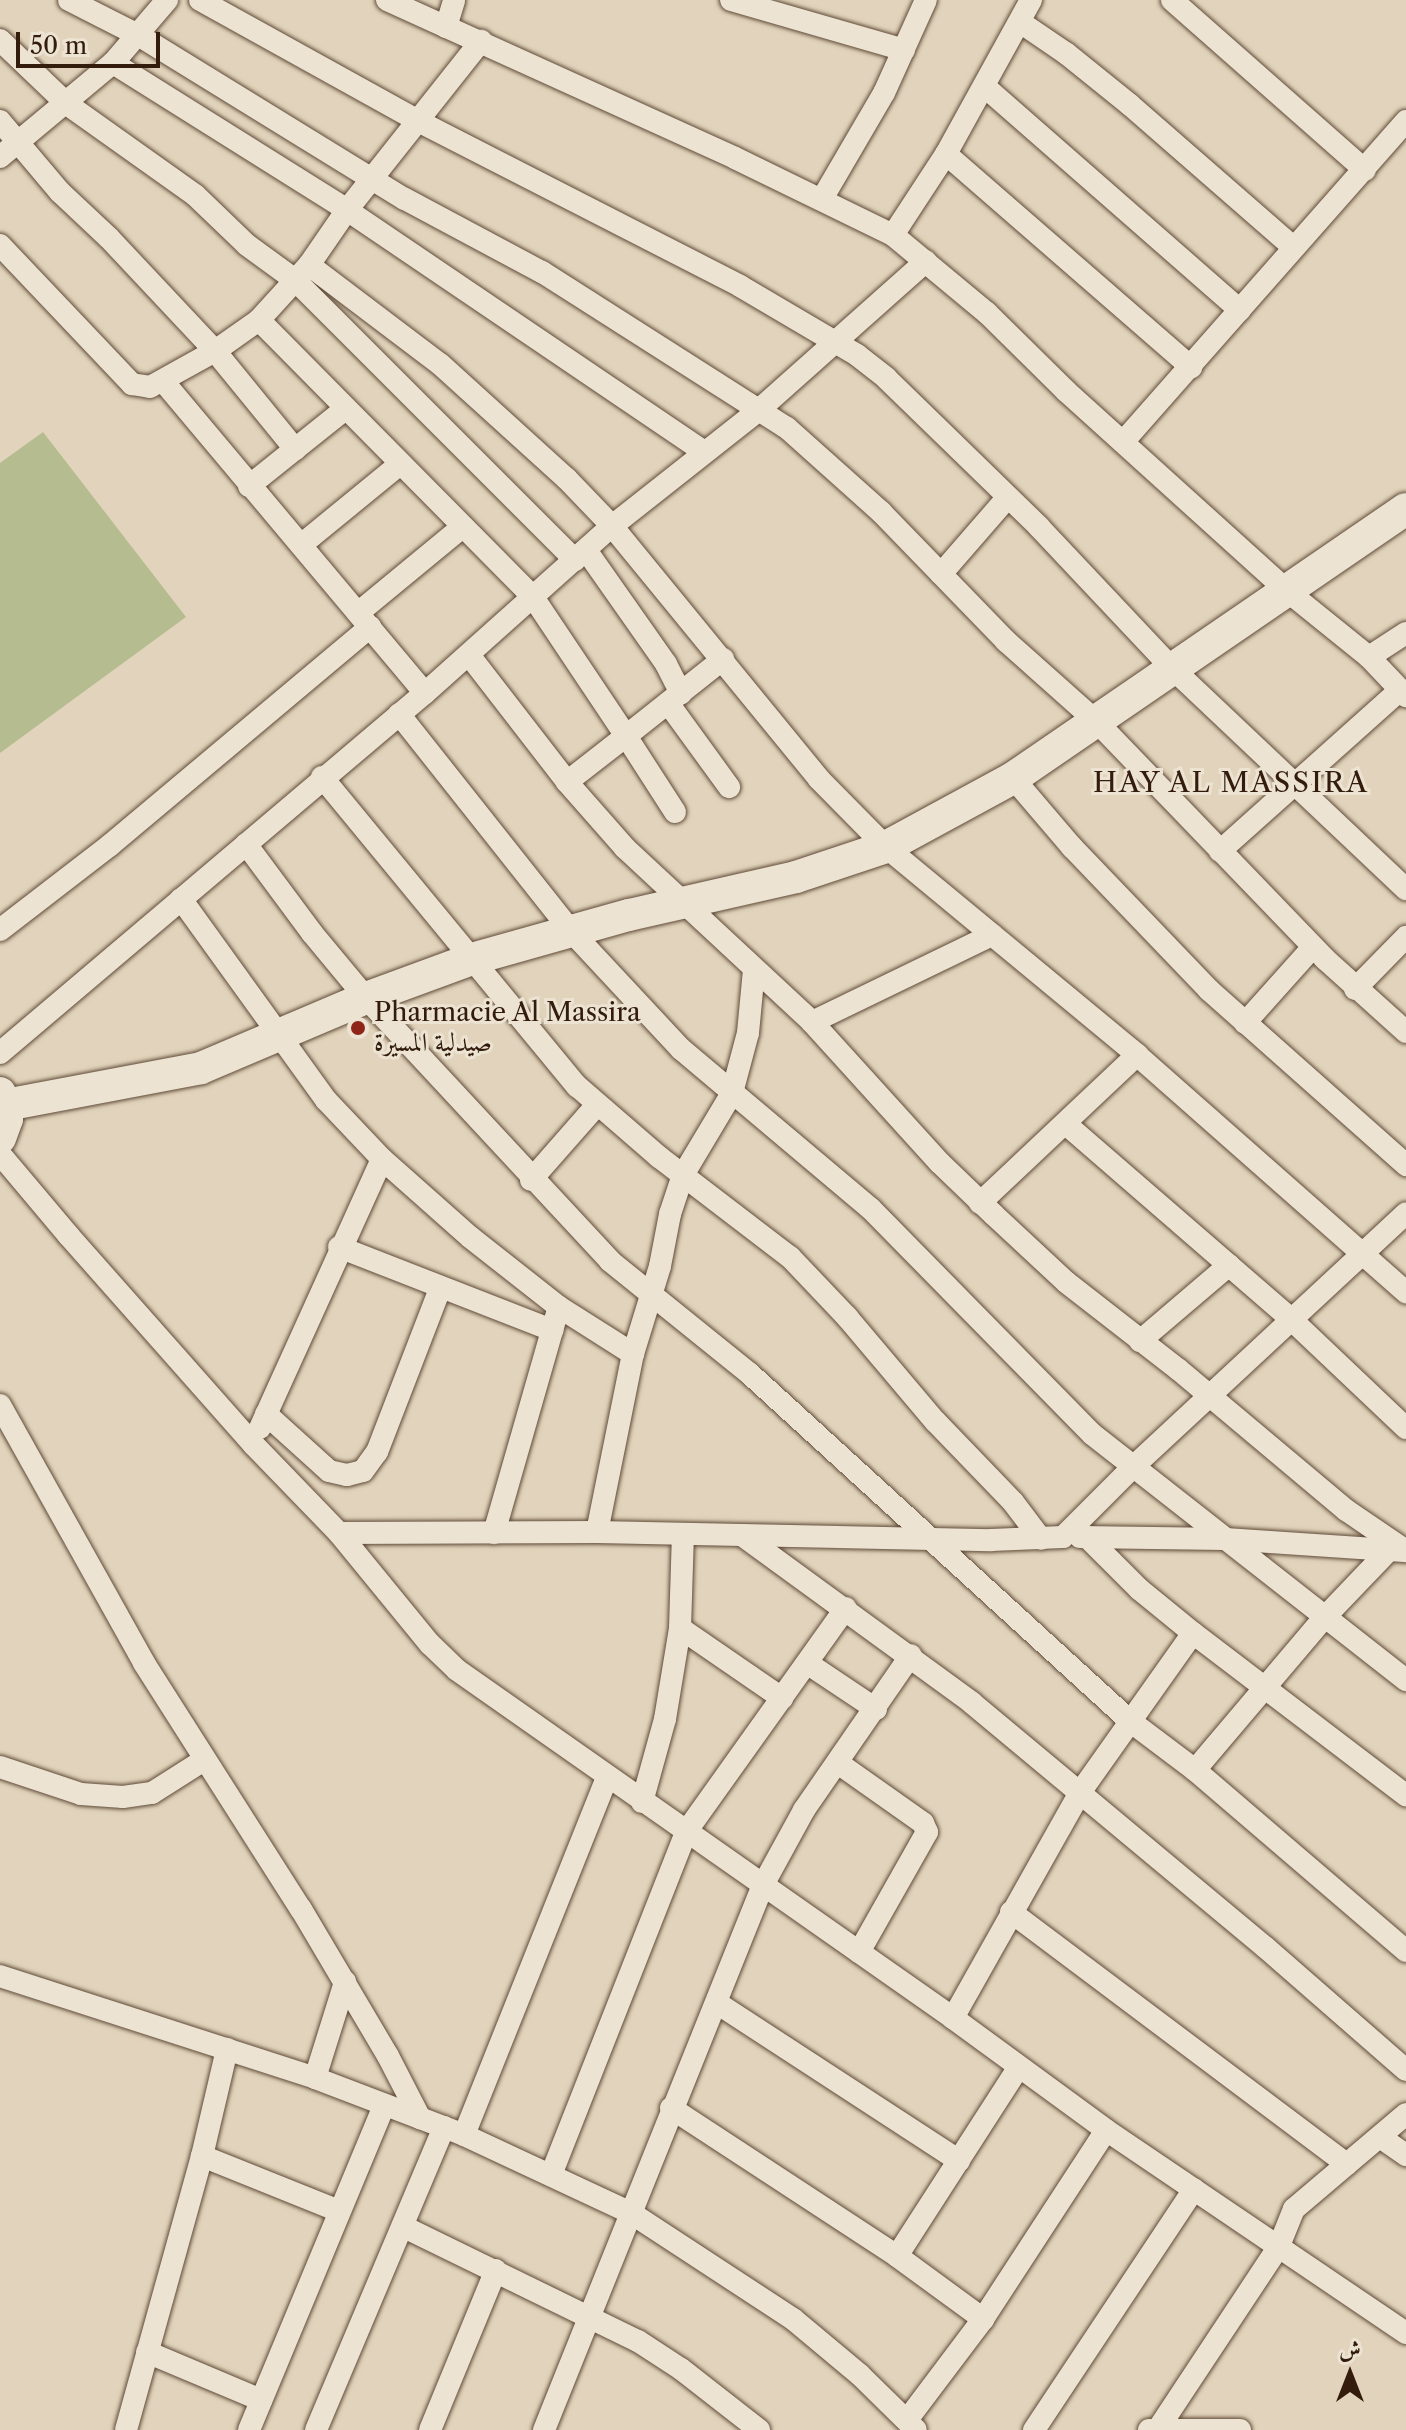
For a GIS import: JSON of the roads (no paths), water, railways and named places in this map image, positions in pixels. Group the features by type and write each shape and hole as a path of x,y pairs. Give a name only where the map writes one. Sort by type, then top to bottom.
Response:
{"street":[{"path":"69,0 138,35 372,180 542,272 760,409 812,449 870,502 1006,641 1097,722 1355,989 1406,1032"},
{"path":"9,150 113,63 167,0"},
{"path":"200,0 420,122 740,286 835,342 886,378 1008,497 1172,668 1299,784 1406,889"},
{"path":"387,0 822,199 893,235 987,313 1286,590 1369,657 1403,693 1220,851"},
{"path":"446,27 454,0"},
{"path":"731,0 904,50"},
{"path":"822,199 904,50 926,0"},
{"path":"893,235 946,154 1031,0"},
{"path":"1172,0 1365,170"},
{"path":"1020,22 1067,54 1129,104 1293,247"},
{"path":"0,40 67,104 195,195 247,245 302,273 440,364 567,479 612,526 819,779 886,847 1137,1055 1406,1292"},
{"path":"0,245 132,384 150,387 215,351 259,320 302,273 347,210 420,122 481,41"},
{"path":"113,63 347,210 703,451"},
{"path":"984,86 1240,310"},
{"path":"251,151 272,118"},
{"path":"0,121 9,150 109,238 215,351 295,449"},
{"path":"1123,442 1406,121"},
{"path":"946,154 1191,367"},
{"path":"0,1053 322,777 425,693 612,526 703,451 760,409 926,261"},
{"path":"302,273 580,555 666,664 675,698 729,787"},
{"path":"259,320 461,528 533,597 675,812"},
{"path":"163,381 425,693"},
{"path":"249,486 345,409"},
{"path":"301,545 400,464"},
{"path":"941,574 1008,497"},
{"path":"0,1138 7,1119 3,1099 201,1068 366,998 472,959 570,930 796,877 886,847 1013,778 1406,509"},
{"path":"0,930 109,846 364,620 461,528"},
{"path":"1369,657 1406,633"},
{"path":"469,655 567,782 625,848 812,1022 980,1203 1066,1282 1400,1551"},
{"path":"567,782 723,659"},
{"path":"399,714 570,930 649,1017 732,1093 871,1209 1054,1398 1225,1539 1406,1680"},
{"path":"322,777 556,1062 596,1106 779,1248 818,1285 935,1421 1052,1538"},
{"path":"1013,778 1136,915 1245,1023 1406,1165"},
{"path":"246,844 312,933 366,998 531,1180 610,1261 750,1374 1130,1721 1195,1770 1406,1951"},
{"path":"181,899 277,1037 326,1100 382,1159 470,1237 559,1307 633,1354"},
{"path":"812,1022 992,935"},
{"path":"1355,989 1406,937"},
{"path":"1245,1023 1313,947"},
{"path":"597,1532 633,1354 683,1175 732,1093 748,1033 754,969"},
{"path":"980,1203 1067,1125 1137,1055"},
{"path":"531,1180 596,1106"},
{"path":"1067,1125 1292,1320 1406,1428"},
{"path":"0,1154 253,1444 339,1533 430,1644 457,1670 953,2018 1106,2130 1406,2333"},
{"path":"253,1444 339,1247 382,1159"},
{"path":"1052,1538 1134,1466 1406,1213"},
{"path":"339,1247 440,1289 552,1330"},
{"path":"1140,1341 1229,1265"},
{"path":"266,1414 329,1471 347,1475 363,1471 377,1452 440,1289"},
{"path":"494,1533 559,1307"},
{"path":"0,1405 144,1663 345,1982 420,2118"},
{"path":"339,1533 597,1532 1225,1539 1400,1551"},
{"path":"642,1802 665,1719 680,1628 683,1534"},
{"path":"742,1535 911,1655 1265,1947 1406,2070"},
{"path":"1087,1537 1139,1589 1193,1633 1406,1795"},
{"path":"1195,1770 1324,1618 1400,1551"},
{"path":"551,2175 686,1832 846,1608"},
{"path":"680,1628 782,1698"},
{"path":"953,2018 1079,1794 1193,1633"},
{"path":"544,2430 763,1885 804,1810 911,1655"},
{"path":"807,1663 876,1709"},
{"path":"0,1767 81,1794 123,1797 152,1793 204,1760"},
{"path":"838,1763 923,1823 927,1832 859,1952"},
{"path":"316,2430 404,2227 454,2131 607,1777"},
{"path":"1011,1912 1347,2164"},
{"path":"0,1976 315,2078 454,2131 631,2213 742,2282 793,2319 911,2425 1106,2130"},
{"path":"315,2078 345,1982"},
{"path":"717,2003 959,2161"},
{"path":"126,2430 202,2156 227,2049"},
{"path":"897,2256 1019,2067"},
{"path":"249,2430 384,2105"},
{"path":"671,2108 897,2256 983,2319"},
{"path":"1158,2429 1279,2246 1294,2209 1406,2114"},
{"path":"1380,2137 1406,2155"},
{"path":"202,2156 339,2211"},
{"path":"1034,2430 1194,2189"},
{"path":"404,2227 590,2315 681,2369 759,2430"},
{"path":"430,2430 496,2270"},
{"path":"147,2352 261,2400"},
{"path":"1143,2430 1240,2430"}],"place":[{"name":"Pharmacie Al Massira صيدلية المسيرة","path":"358,1028"}],"district":[{"name":"HAY AL MASSIRA","path":"1231,782"}]}
